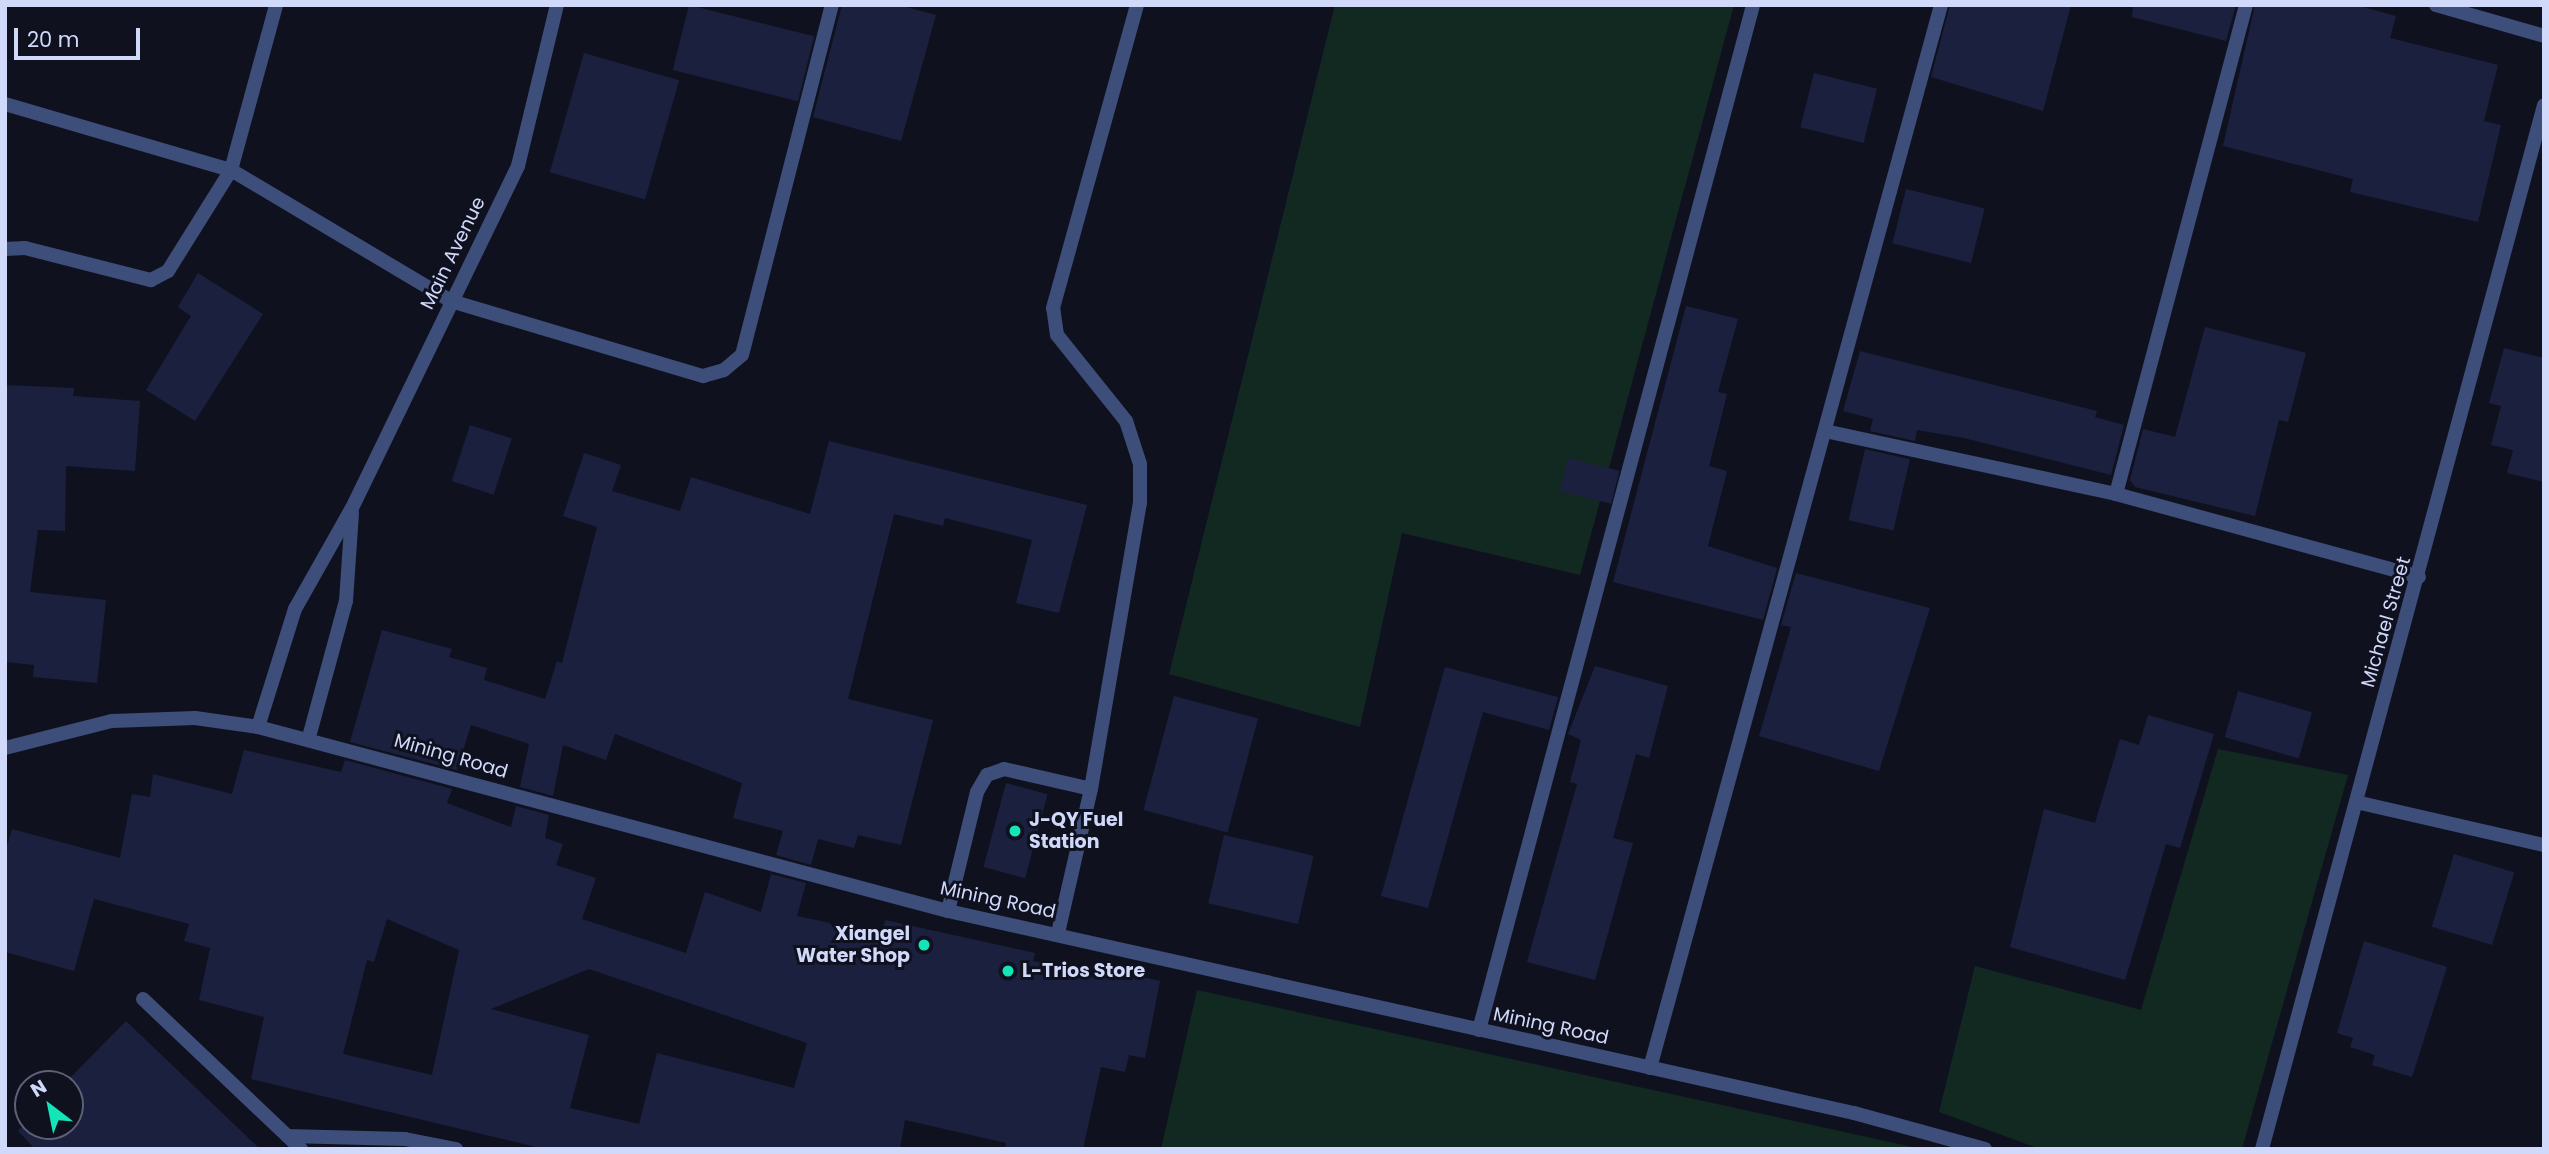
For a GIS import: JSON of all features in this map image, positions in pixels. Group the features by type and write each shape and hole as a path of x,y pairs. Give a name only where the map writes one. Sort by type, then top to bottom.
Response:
{"street":[{"path":"5,249 25,248 158,279 231,170 276,5"},
{"name":"Main Avenue","path":"258,727 295,609 352,508 519,166 557,5"},
{"path":"5,104 231,170 451,301 702,376 724,370 742,355 832,5"},
{"path":"1058,933 1091,789 1140,503 1140,464 1126,421 1057,335 1052,308 1137,5"},
{"path":"1479,1030 1753,5"},
{"path":"1650,1068 1941,5"},
{"path":"2116,494 2246,5"},
{"path":"2436,5 2544,36"},
{"name":"Michael Street","path":"2262,1149 2540,140 2544,105"},
{"path":"1825,430 2116,494 2419,578"},
{"name":"Main Avenue","path":"309,737 346,601 352,508"},
{"name":"Mining Road","path":"5,748 112,721 195,718 309,737 948,911 1058,933 1650,1068 1985,1149"},
{"path":"948,911 976,792 987,775 1004,769 1091,789"},
{"path":"2356,802 2544,845"},
{"path":"143,999 301,1149"},
{"path":"286,1136 405,1139 456,1149"}],"green space":[{"path":"1335,5 1734,5 1580,575 1402,533 1360,727 1169,674"},
{"path":"2218,749 2348,775 2242,1149 2040,1149 1939,1112 1975,966 2141,1010"},
{"path":"1197,990 1922,1149 1161,1149"}],"building":[{"path":"689,5 814,36 798,101 673,70"},
{"path":"842,5 899,5 936,15 901,141 813,117"},
{"path":"1950,5 2071,5 2043,111 1931,77"},
{"path":"2133,5 2236,5 2226,41 2132,17"},
{"path":"2255,5 2356,5 2396,16 2390,38 2498,65 2484,121 2501,125 2478,222 2350,192 2353,179 2223,146"},
{"path":"584,53 679,80 645,199 550,172"},
{"path":"1814,73 1877,89 1864,143 1800,127"},
{"path":"1906,189 1985,209 1971,263 1892,243"},
{"path":"198,273 263,314 195,421 146,390 191,316 178,307"},
{"path":"1686,306 1738,319 1718,392 1727,394 1709,466 1727,471 1708,546 1777,568 1763,620 1613,582"},
{"path":"2205,327 2306,353 2288,422 2279,420 2255,516 2135,487 2130,480 2143,429 2175,437"},
{"path":"2504,348 2544,358 2544,482 2507,473 2513,450 2491,445 2501,406 2489,403"},
{"path":"1860,351 2097,411 2095,417 2124,425 2111,475 1964,438 1917,430 1915,441 1870,431 1873,419 1843,411"},
{"path":"5,385 74,388 73,396 140,401 135,471 66,466 65,531 38,530 30,592 106,600 97,683 33,677 34,665 5,662"},
{"path":"470,425 512,439 494,495 452,481"},
{"path":"829,441 1087,505 1059,613 1016,603 1032,540 945,518 943,526 894,514 848,699 933,720 901,845 858,835 854,848 818,839 811,865 776,855 783,831 733,818 742,783 615,734 606,760 563,745 553,796 520,787 529,744 471,725 457,770 350,742 382,630 452,649 449,657 487,668 484,680 545,699 557,661 562,663 597,527 563,516 584,453 621,465 612,491 680,511 691,477 810,514"},
{"path":"1865,449 1910,459 1893,530 1849,520"},
{"path":"1568,458 1619,471 1611,504 1560,491"},
{"path":"1796,573 1930,608 1879,771 1759,736 1791,627 1781,625"},
{"path":"1595,666 1668,686 1649,758 1636,754 1613,838 1633,843 1595,980 1527,962 1577,784 1570,782 1581,740 1568,734"},
{"path":"1445,667 1558,697 1549,730 1483,712 1428,908 1381,896"},
{"path":"2238,691 2312,712 2299,758 2225,737"},
{"path":"1174,696 1258,719 1227,832 1143,810"},
{"path":"2148,715 2214,734 2180,848 2166,844 2125,980 2010,947 2044,809 2095,823 2120,739 2139,745"},
{"path":"244,750 341,772 345,760 452,789 447,803 511,827 516,806 549,815 545,838 563,844 556,865 596,878 582,919 686,953 705,892 761,912 771,874 806,883 797,916 882,934 885,920 1035,953 1033,961 1119,979 1121,972 1160,981 1145,1058 1129,1055 1125,1072 1101,1067 1083,1149 1005,1149 1006,1143 905,1120 900,1149 545,1149 251,1079 264,1017 199,1000 210,948 184,941 189,924 94,899 74,971 5,952 5,853 12,829 120,858 132,794 150,797 153,774 232,794","holes":["387,919 459,950 432,1075 343,1054 367,960 374,962","589,969 807,1043 794,1088 657,1053 639,1124 570,1108 589,1035 491,1009"]},
{"name":"J-QY Fuel Station","path":"1006,783 1048,794 1025,878 983,867"},
{"path":"1224,835 1314,856 1298,924 1208,903"},
{"path":"2454,854 2514,872 2492,945 2432,927"},
{"path":"2364,941 2447,967 2412,1077 2372,1065 2375,1055 2350,1047 2353,1038 2337,1033"},
{"path":"126,1021 260,1149 35,1149 26,1140 84,1140 84,1070 78,1070"}],"place":[{"name":"J-QY Fuel Station","path":"1015,831"},
{"name":"Xiangel Water Shop","path":"924,945"},
{"name":"L-Trios Store","path":"1008,971"}]}
